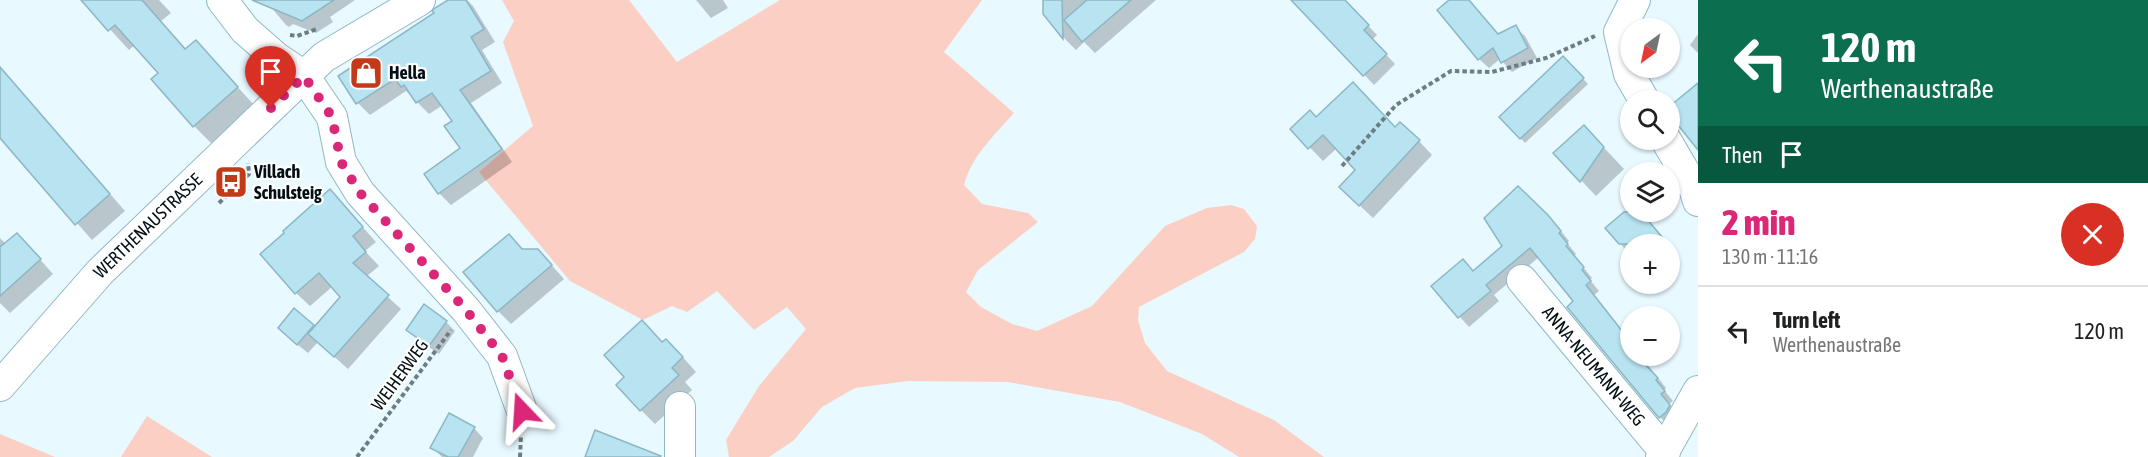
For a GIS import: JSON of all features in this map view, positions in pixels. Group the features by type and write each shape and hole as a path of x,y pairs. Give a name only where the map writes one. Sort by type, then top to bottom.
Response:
{"street":[{"path":"222,0 245,30 277,58 304,76 332,117 341,162 360,193 466,310 502,356 522,411"},
{"name":"WERTHENAUSTRASSE","path":"0,386 100,272 324,57 420,0"},
{"path":"1635,0 1619,32 1629,74 1638,90"},
{"path":"1672,150 1694,188 1698,201"},
{"name":"ANNA-NEUMANN-WEG","path":"1522,280 1663,454"},
{"path":"1663,454 1698,391"},
{"path":"680,407 680,457"}],"path":[{"path":"1342,166 1396,105 1451,71 1492,72 1546,58 1596,35 1619,32"},
{"name":"WEIHERWEG","path":"357,457 466,310"}],"shaded area":[{"path":"502,0 629,0 677,62 780,0 982,0 944,52 1014,113 978,155 964,185 982,204 1028,213 1038,222 978,270 966,292 981,307 1012,324 1037,331 1092,306 1165,226 1207,208 1231,205 1244,209 1257,226 1255,239 1244,252 1139,307 1138,320 1145,343 1167,371 1274,420 1324,457 1239,457 1202,434 1120,402 1008,382 908,381 855,388 822,407 793,441 769,457 729,457 726,440 759,386 806,329 787,307 754,330 717,291 687,312 672,306 643,320 570,281 479,172 533,126 503,42 514,21"},
{"path":"147,416 212,457 121,457"},
{"path":"0,434 55,457 0,457"}],"building":[{"path":"81,0 142,0 185,49 196,40 238,87 193,127 151,79 158,73 115,25 108,31"},
{"path":"252,0 334,0 302,21"},
{"path":"448,0 466,0 484,29 471,37 491,71 460,90 502,149 438,194 424,174 460,148 444,126 452,121 432,93 416,103 404,85 401,87 395,79 356,104 338,76 434,13 432,11 435,8"},
{"path":"1043,0 1062,0 1063,39 1043,14"},
{"path":"1087,0 1131,0 1082,42 1064,20"},
{"path":"1291,0 1345,0 1369,25 1364,30 1387,54 1363,76"},
{"path":"1449,0 1469,0 1498,34 1516,25 1528,48 1501,63 1493,48 1478,60 1437,10"},
{"path":"1563,56 1584,78 1520,139 1499,117"},
{"path":"0,67 110,194 75,225 0,138"},
{"path":"1353,82 1395,127 1400,122 1420,140 1359,206 1339,187 1355,170 1323,135 1308,149 1290,129 1310,110 1316,117"},
{"path":"1698,83 1698,150 1680,128 1680,98"},
{"path":"1584,125 1604,147 1580,182 1553,153"},
{"path":"1518,186 1548,215 1561,231 1559,233 1568,244 1566,246 1584,267 1582,270 1591,281 1586,285 1620,328 1620,366 1647,366 1658,378 1656,380 1665,391 1661,394 1670,405 1666,412 1659,418 1567,307 1573,301 1530,248 1486,285 1491,291 1458,318 1431,286 1463,259 1473,271 1502,246 1484,218"},
{"path":"330,189 363,227 353,236 366,252 353,263 389,295 334,357 308,334 340,297 319,273 295,294 260,254"},
{"path":"1620,215 1620,222 1649,222 1659,234 1620,234 1619,244 1605,228"},
{"path":"17,233 41,259 0,296 0,247"},
{"path":"509,234 522,249 538,249 552,265 497,312 463,272"},
{"path":"424,304 447,321 429,346 406,330"},
{"path":"294,308 314,325 297,345 278,328"},
{"path":"642,320 662,342 666,339 683,357 672,368 679,375 640,411 616,385 624,377 604,355"},
{"path":"449,413 475,427 458,457 448,457 430,448"},
{"path":"595,430 661,456 585,457"}],"place":[{"name":"Hella","path":"366,73"},
{"name":"Villach Schulsteig","path":"231,182"}],"route":[{"path":"271,108 304,76 332,117 341,162 360,193 466,310 502,356 522,411"}]}
